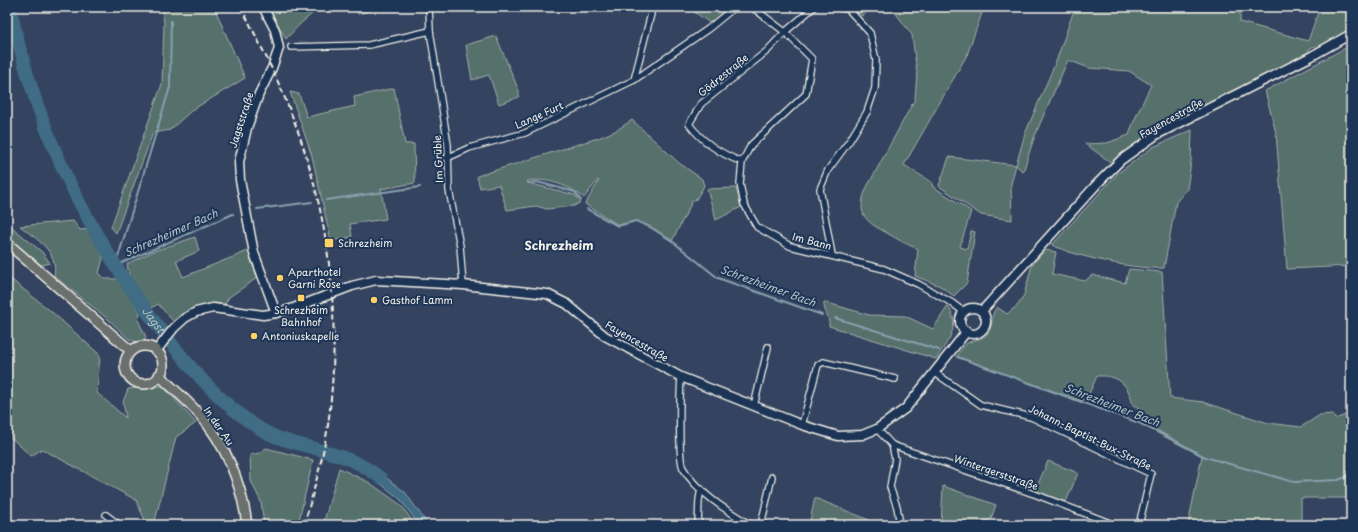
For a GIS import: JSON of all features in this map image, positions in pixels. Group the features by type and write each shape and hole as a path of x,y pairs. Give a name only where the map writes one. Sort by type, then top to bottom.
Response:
{"main road":[{"path":"7,243 131,351"},
{"path":"141,346 159,347 162,360 162,371 159,375 149,383 137,382 131,378 126,368 128,356 131,351 141,346"},
{"name":"In der Au","path":"159,375 200,415 222,446 238,480 247,525"}],"street":[{"name":"Jagststraße","path":"263,7 275,30 278,48 272,68 259,94 247,128 239,162 240,180 254,253 276,313"},
{"name":"Im Grüble","path":"429,7 430,31 448,145 447,158 449,190 460,246 463,286"},
{"name":"Lange Furt","path":"447,158 469,148 525,133 634,80 708,29 735,7"},
{"name":"Im Bann","path":"752,7 785,32 812,59 806,94 751,145 742,162 740,184 744,204 757,227 790,246 884,269 918,284 952,303 964,312"},
{"path":"785,32 814,7"},
{"path":"832,256 820,190 828,170 850,140 867,112 875,88 876,60 870,33 848,9 834,7"},
{"path":"634,80 651,14"},
{"path":"291,47 369,45 430,31"},
{"name":"Gödrestraße","path":"742,162 726,156 706,143 698,136 690,124 701,104 767,51 785,32"},
{"name":"Fayencestraße","path":"982,311 1097,184 1121,160 1163,132 1310,57 1351,34"},
{"name":"Fayencestraße","path":"159,347 174,328 185,318 196,312 213,308 263,315 276,313 291,309 352,286 376,280 547,294 567,304 605,336 681,377 802,425 838,436 862,435 877,429 906,408 967,331"},
{"path":"975,308 982,311 986,319 985,327 975,333 967,331 961,322 964,312 975,308"},
{"path":"754,406 768,347"},
{"path":"802,425 818,365 823,362 830,362 895,379"},
{"name":"Johann-Baptist-Bux-Straße","path":"934,372 981,405 1031,417 1151,474 1139,525"},
{"path":"681,377 679,405 682,468 701,489 715,501 751,525"},
{"name":"Wintergerststraße","path":"877,429 892,445 1037,495 1115,525"},
{"path":"892,445 895,459 890,487 897,507 900,525"},
{"path":"761,525 772,477"},
{"path":"698,525 698,500 701,489"},
{"path":"106,515 119,525"}],"shaded area":[{"path":"368,464 405,492 428,525 419,525 400,499 367,473"},
{"path":"994,516 1015,525 981,525 992,521"}],"green space":[{"path":"162,7 214,7 245,78 192,110 170,130 153,133 116,233 111,227 162,84 164,23"},
{"path":"268,7 320,7 300,24 286,39"},
{"path":"354,7 383,7 358,14"},
{"path":"687,7 729,7 710,23"},
{"path":"850,7 873,7 862,16"},
{"path":"891,7 984,7 967,55 904,165 933,183 932,186 971,211 960,247 967,249 971,231 975,232 967,283 954,296 940,286 915,276 918,249 873,225 864,216 862,211 863,198 866,189 915,99 917,73 912,35"},
{"path":"1075,7 1240,7 1240,22 1308,41 1320,7 1351,7 1351,30 1319,50 1314,46 1309,49 1309,54 1136,143 1112,163 1085,144 1107,143 1129,135 1151,85 1129,71 1089,68 1068,60 1035,135 1023,172 1016,165 1025,134 1057,59"},
{"path":"496,36 519,91 519,97 499,104 489,75 472,80 466,45"},
{"path":"1351,45 1351,266 1287,269 1276,133 1265,91"},
{"path":"394,88 405,144 414,144 415,183 381,189 386,219 350,224 352,237 331,241 312,156 290,92 299,94 307,117 355,106 354,97"},
{"path":"632,120 679,163 702,179 704,186 695,201 693,200 672,241 655,229 636,221 618,225 585,204 599,181 598,180 584,198 565,186 550,181 527,181 528,183 575,195 581,202 574,206 547,209 536,206 507,210 499,185 480,188 477,176 601,137 617,130"},
{"path":"1192,130 1191,162 1187,189 1176,202 1164,268 1139,267 1107,262 1063,250 1052,245 1117,174 1153,147"},
{"path":"949,157 1016,165 1011,184 1012,220 981,215 939,186"},
{"path":"736,188 741,207 716,220 707,189"},
{"path":"73,221 80,230 92,229 103,258 99,273 105,279 119,279 140,313 138,320 146,337 142,344 129,339 109,320 54,276 55,267 50,253 40,241 20,226"},
{"path":"7,223 42,252 50,263 41,265 7,237"},
{"path":"195,237 199,251 176,261 183,277 248,251 257,278 229,297 225,304 217,303 198,307 186,313 174,322 158,304 150,309 130,279 127,264 154,251"},
{"path":"1045,250 1056,252 1052,274 1085,281 1092,275 1125,283 1129,269 1162,272 1170,398 1203,402 1268,423 1301,427 1320,415 1333,414 1335,419 1351,413 1351,525 1350,498 1301,498 1301,525 1188,525 1202,456 1140,424 1141,409 1133,405 1128,391 1121,382 1111,377 1097,376 1088,396 1082,401 956,357 966,344 986,336 990,330 993,313 997,307 1007,314 1018,305 1024,295 1032,265"},
{"path":"7,276 53,313 100,355 97,393 126,418 123,402 128,389 163,386 196,423 176,437 154,525 147,525 136,500 42,449 31,456 7,434"},
{"path":"824,302 869,315 905,316 933,329 948,306 954,321 953,327 948,340 936,359 829,326 824,308"},
{"path":"266,448 313,460 298,525 264,525 261,502 251,481 250,455 260,453"},
{"path":"1048,461 1078,473 1066,502 1035,491"},
{"path":"339,468 370,483 401,505 415,525 323,525"},
{"path":"943,486 996,505 991,519 974,525 941,525"},
{"path":"815,498 869,520 866,525 809,525"}],"waterway":[{"name":"Jagst","path":"10,7 21,52 34,95 68,180 112,259 137,297 174,347 219,397 245,419 259,428 284,440 351,460 381,478"},
{"path":"115,267 170,87 171,21"},
{"name":"Schrezheimer Bach","path":"528,183 537,182 575,192 581,200"},
{"name":"Schrezheimer Bach","path":"326,200 420,187"},
{"name":"Schrezheimer Bach","path":"257,209 312,202"},
{"name":"Schrezheimer Bach","path":"587,209 618,226 636,221 650,227 672,241 718,278 822,315"},
{"name":"Schrezheimer Bach","path":"115,266 233,214"},
{"name":"Schrezheimer Bach","path":"835,318 939,350"},
{"name":"Schrezheimer Bach","path":"958,357 1150,427 1205,457 1294,482 1338,480 1351,475"}],"railway":[{"path":"241,7 280,86 304,150 324,228 329,267 333,307 334,347 332,386 328,425 318,476 304,525"}],"place":[{"name":"Schrezheim","path":"329,243"},
{"name":"Aparthotel Garni Rose","path":"280,278"},
{"name":"Schrezheim Bahnhof","path":"301,298"},
{"name":"Gasthof Lamm","path":"374,300"},
{"name":"Antoniuskapelle","path":"254,336"}],"district":[{"name":"Schrezheim","path":"559,246"}]}
